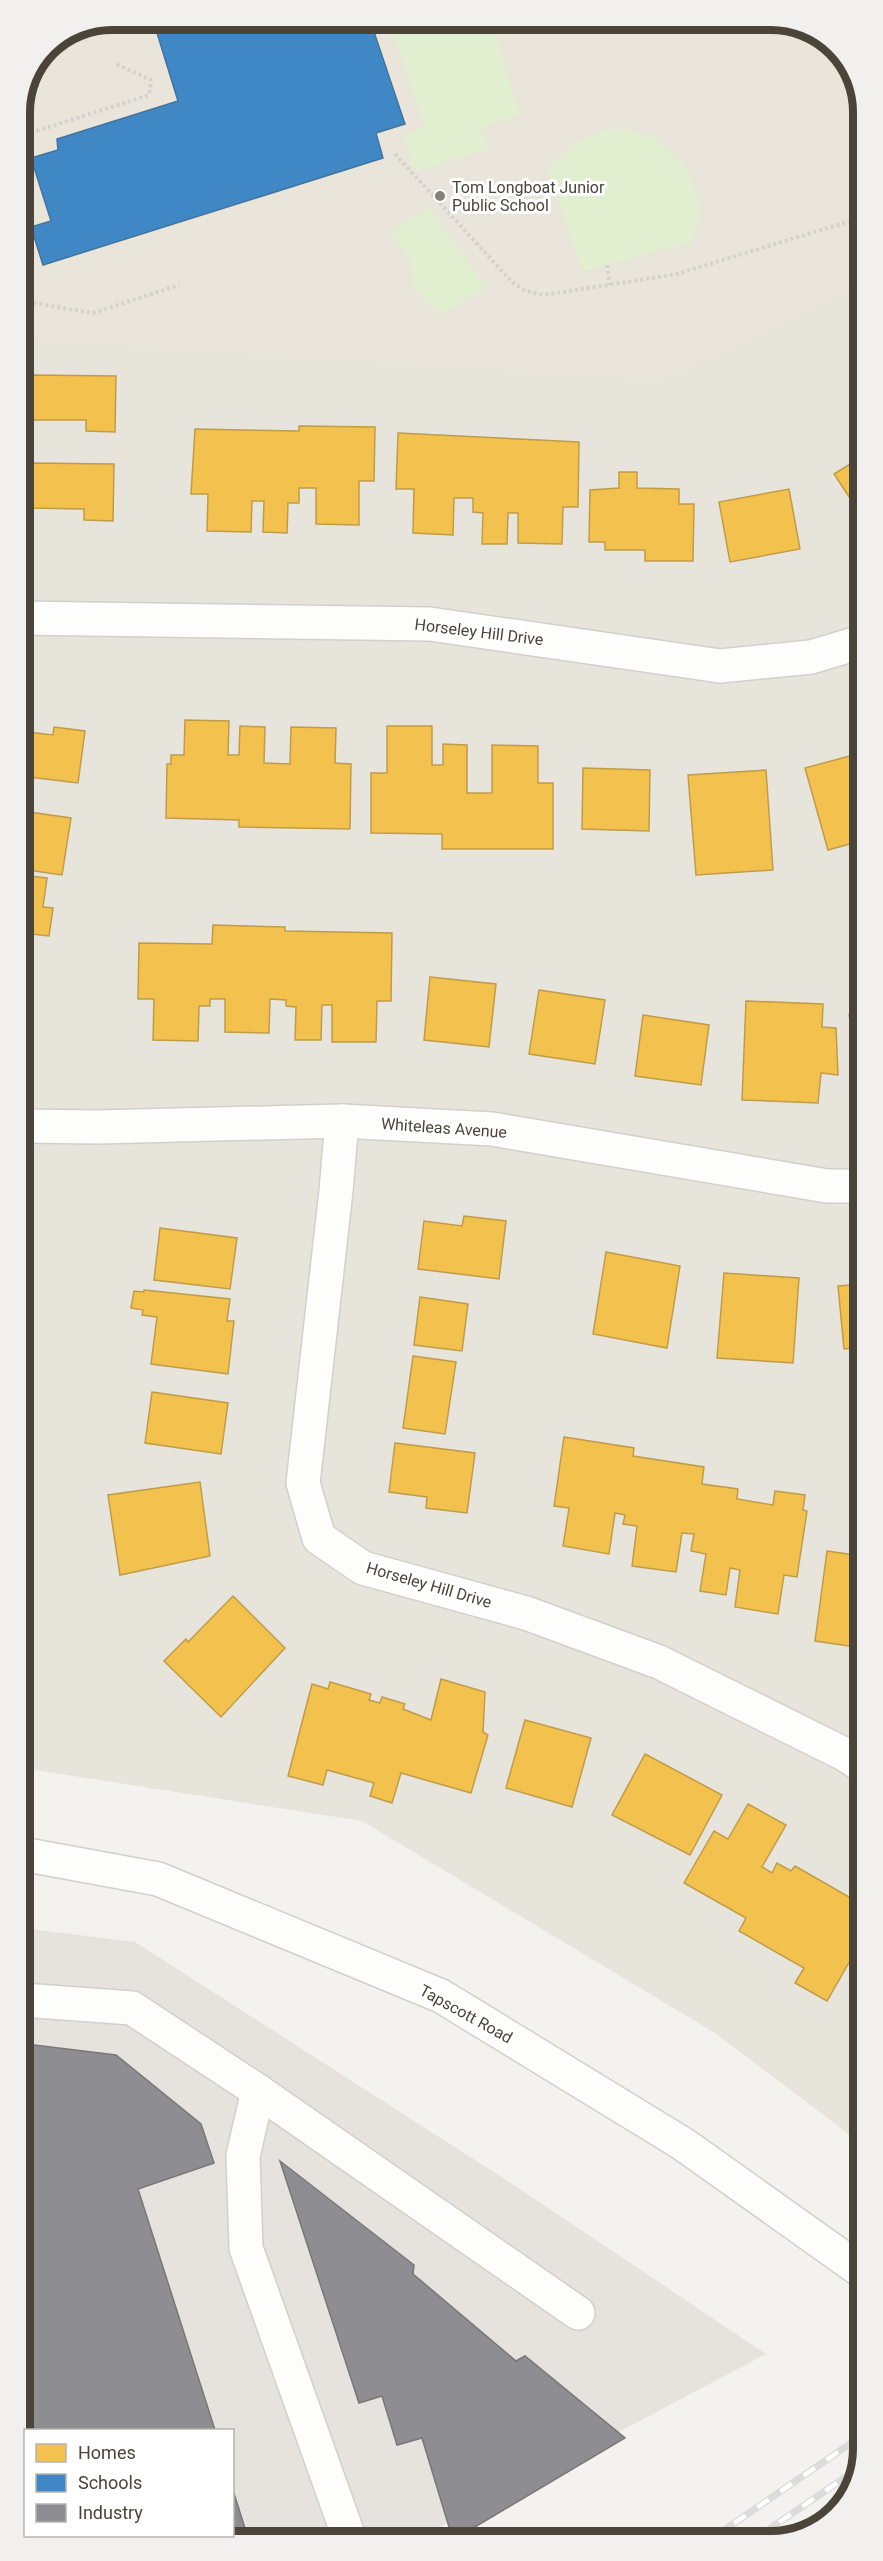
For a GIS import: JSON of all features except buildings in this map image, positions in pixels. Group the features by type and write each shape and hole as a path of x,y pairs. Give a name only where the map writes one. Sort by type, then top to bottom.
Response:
{"street":[{"name":"Horseley Hill Drive","path":"30,618 430,624 720,666 811,657 853,644"},
{"name":"Horseley Hill Drive","path":"342,1121 303,1483 319,1538 363,1568 526,1613 659,1662 853,1760"},
{"name":"Whiteleas Avenue","path":"30,1126 98,1127 342,1121 492,1129 827,1186 853,1186"},
{"name":"Tapscott Road","path":"30,1855 158,1879 441,1996 683,2144 853,2265"},
{"path":"30,2001 132,2008 258,2091 578,2313"},
{"path":"258,2091 243,2156 246,2248 347,2531"}],"path":[{"path":"30,134 149,95 151,80 114,63"},
{"path":"395,154 518,287 532,294 544,295 677,274 853,220"},
{"path":"607,265 610,285"},
{"path":"30,300 34,303 93,313 179,285"}],"shaded area":[{"path":"112,30 776,30 797,34 821,47 839,67 850,91 853,112 853,2137 715,2033 362,1821 30,1769 30,112 32,96 36,81 54,54 81,36"},
{"name":"Tom Longboat Junior Public School","path":"112,30 776,30 797,34 812,41 829,54 845,76 852,102 853,288 663,381 30,341 30,112 36,81 54,54 67,44 81,36"},
{"path":"30,1929 135,1942 503,2178 766,2354 432,2531 234,2531 234,2429 30,2429"}],"green space":[{"path":"392,30 494,30 521,115 481,128 488,149 414,172 402,135 424,127"},
{"path":"606,130 642,133 661,143 673,153 684,165 692,180 697,195 698,227 692,242 582,271 547,172 578,141"},
{"path":"428,207 487,287 439,315 412,285 409,257 391,232"}],"railway":[{"path":"723,2531 853,2442"},
{"path":"766,2531 849,2475"}],"place":[{"name":"Tom Longboat Junior Public School","path":"440,196"}]}
